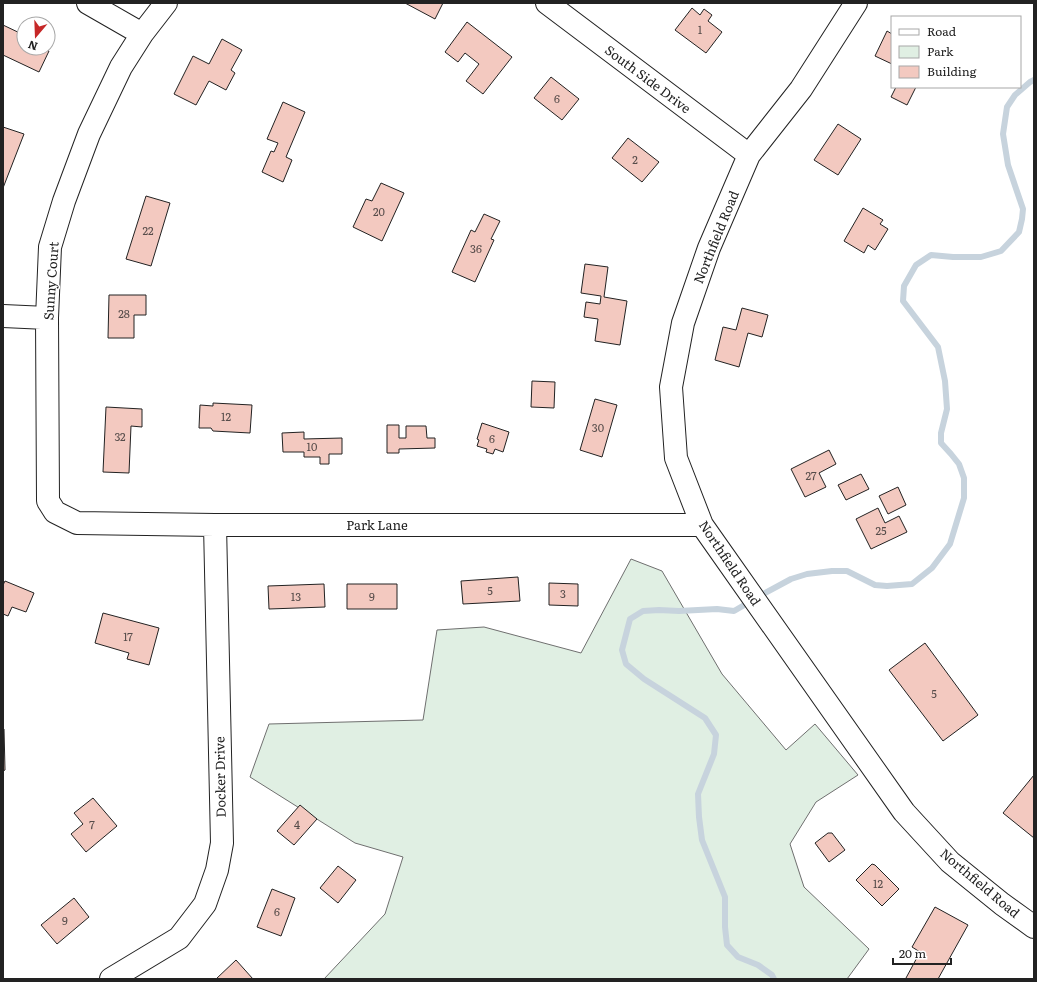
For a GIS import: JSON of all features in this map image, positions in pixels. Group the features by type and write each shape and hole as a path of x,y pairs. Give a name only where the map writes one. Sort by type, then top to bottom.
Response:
{"street":[{"path":"88,3 142,34"},
{"name":"Sunny Court","path":"56,512 48,500 47,318 50,247 64,201 89,134 120,67 142,34 166,3"},
{"name":"South Side Drive","path":"547,3 750,155"},
{"name":"Northfield Road","path":"856,3 801,89 750,155 709,248 683,323 671,387 676,458 702,525 904,812 950,862 1002,904 1034,927"},
{"path":"3,316 47,318"},
{"name":"Park Lane","path":"56,512 77,523 215,525 702,525"},
{"name":"Docker Drive","path":"111,979 179,938 205,904 217,870 222,843 215,525"}],"green space":[{"path":"631,559 662,571 722,674 786,750 815,724 858,775 816,802 790,844 804,887 869,949 847,979 324,979 385,914 403,857 355,843 250,777 269,724 423,720 437,630 484,627 581,653"}],"building":[{"path":"405,3 443,3 435,19"},
{"path":"692,8 700,15 704,9 712,15 708,21 722,32 706,53 675,30"},
{"path":"467,22 512,57 483,94 466,81 479,64 465,53 458,62 445,52"},
{"path":"3,25 16,31 16,56 47,56 39,72 3,55"},
{"path":"887,31 891,33 891,64 875,56"},
{"path":"222,39 242,50 231,70 235,73 226,90 209,81 196,105 174,94 193,56 209,64"},
{"path":"551,77 579,99 562,120 534,98"},
{"path":"896,88 916,88 907,105 891,97"},
{"path":"283,102 305,112 286,157 292,160 283,182 262,172 271,151 274,152 278,143 267,139"},
{"path":"838,124 861,139 838,175 814,160"},
{"path":"3,127 24,134 3,188"},
{"path":"628,138 659,162 642,182 612,158"},
{"path":"381,183 404,193 382,241 353,227 366,199 372,201"},
{"path":"146,196 170,203 151,266 126,259"},
{"path":"863,208 883,220 880,224 888,229 875,250 868,245 864,253 844,241"},
{"path":"484,214 500,221 491,239 494,240 475,282 452,272 471,230 475,232"},
{"path":"585,264 608,267 604,297 627,301 620,345 595,341 598,319 584,317 586,302 600,304 601,296 581,293"},
{"path":"109,295 146,295 146,315 134,315 134,338 108,338"},
{"path":"742,308 768,315 762,337 748,333 739,367 715,360 723,327 736,330"},
{"path":"532,381 555,382 554,408 531,407"},
{"path":"595,399 617,405 602,457 580,450"},
{"path":"213,403 252,405 250,433 213,431 211,428 199,428 200,405 213,406"},
{"path":"106,407 142,409 142,427 131,426 129,473 103,472"},
{"path":"482,423 509,432 503,452 495,449 493,454 486,452 487,449 477,446 479,440 477,439"},
{"path":"387,425 399,425 399,438 406,438 406,426 426,426 427,438 435,438 435,448 399,449 399,453 387,453"},
{"path":"304,432 304,439 342,438 342,454 329,454 329,464 320,464 320,457 304,457 304,452 283,452 282,433"},
{"path":"829,450 836,464 819,473 826,487 805,497 791,469"},
{"path":"861,474 869,489 846,500 838,485"},
{"path":"898,487 906,505 888,514 879,496"},
{"path":"878,508 885,523 899,516 907,532 871,549 856,519"},
{"path":"518,577 520,601 463,604 461,581"},
{"path":"5,581 34,593 26,612 12,607 8,616 3,614 3,585"},
{"path":"549,583 578,584 578,606 549,605"},
{"path":"324,584 325,607 269,609 268,586"},
{"path":"347,584 397,584 397,609 347,609"},
{"path":"103,613 159,628 149,665 127,659 129,653 95,643"},
{"path":"925,643 978,715 943,741 889,670"},
{"path":"3,729 5,770 3,771"},
{"path":"1034,775 1034,838 1003,813"},
{"path":"93,798 117,826 86,852 71,834 83,824 74,813"},
{"path":"300,805 317,819 294,845 277,831"},
{"path":"828,833 832,833 845,850 829,862 815,843"},
{"path":"872,864 875,865 899,889 882,906 856,880"},
{"path":"338,866 356,880 338,903 320,888"},
{"path":"272,889 295,898 281,936 257,927"},
{"path":"74,898 89,917 57,944 41,925"},
{"path":"935,907 968,925 938,979 907,979 906,978 920,952 912,947"},
{"path":"236,960 253,979 216,979"}],"waterway":[{"path":"774,979 772,975 758,965 738,957 727,945 725,927 725,897 702,840 698,794 714,754 716,735 705,718 644,679 626,664 622,650 630,619 643,611 717,609 734,611 791,579 807,574 847,571 875,585 887,586 912,584 932,568 950,544 964,498 964,478 959,464 941,443 941,433 947,409 945,381 938,347 903,301 904,286 916,265 931,255 981,257 1001,251 1019,232 1023,209 1008,165 1003,134 1007,107 1015,95 1034,80"}]}
